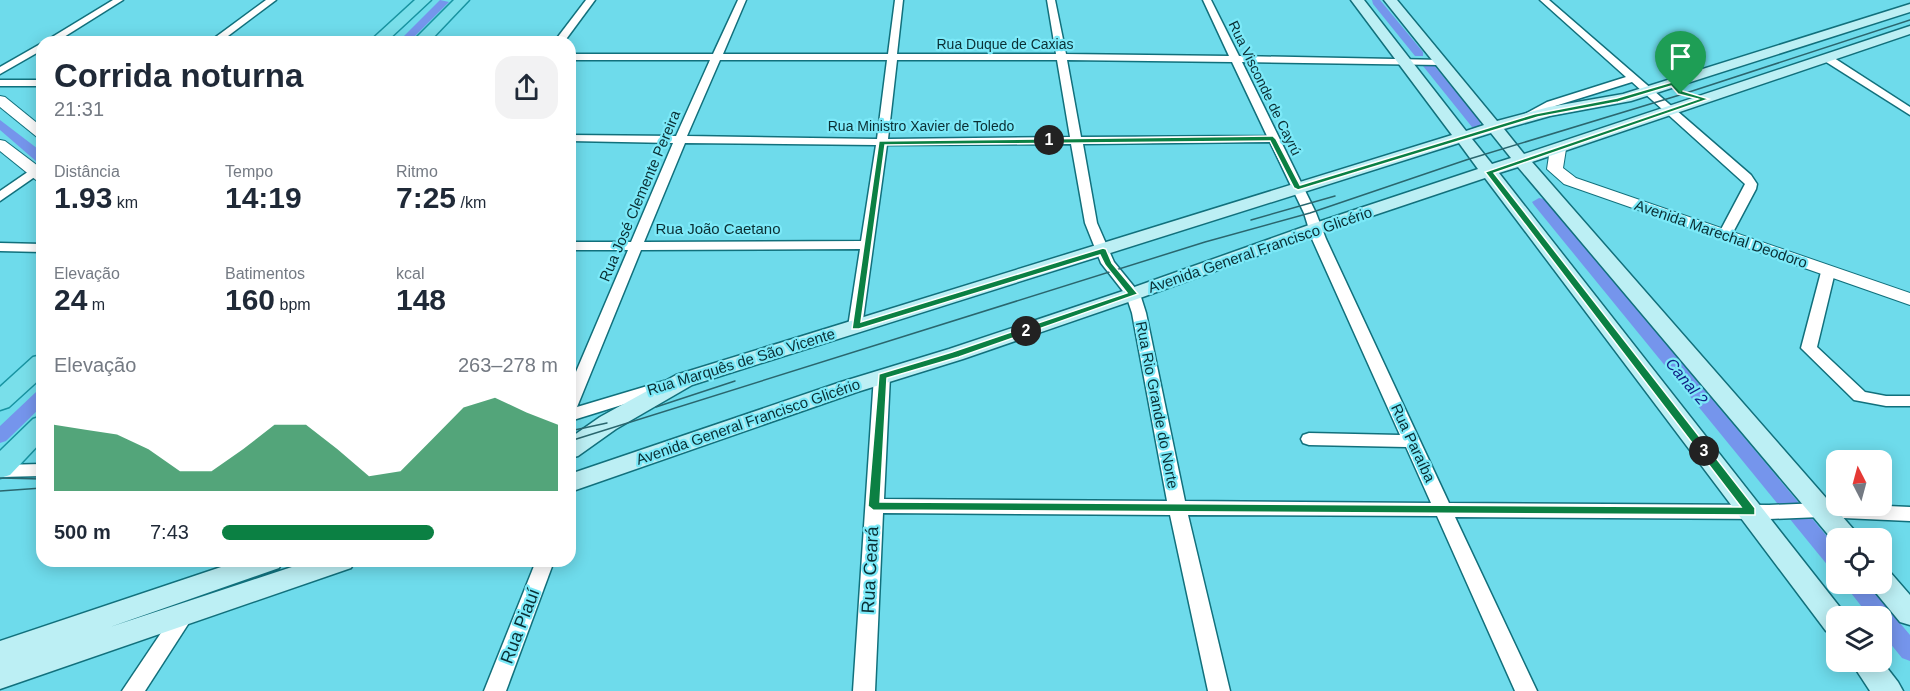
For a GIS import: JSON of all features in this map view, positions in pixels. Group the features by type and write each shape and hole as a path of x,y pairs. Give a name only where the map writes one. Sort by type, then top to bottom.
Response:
{"main road":[{"path":"384,36 424,0"},
{"path":"426,36 462,0"},
{"path":"1357,0 1512,202 1760,512 1826,608"},
{"path":"1390,0 1812,510 1834,528"},
{"path":"1523,119 1647,92 1910,8"},
{"path":"1891,15 1910,18"},
{"name":"Avenida General Francisco Glicério","path":"576,485 882,376 956,354 1315,229 1910,30"},
{"path":"1672,84 1683,94 1706,99"},
{"name":"Rua Marquês de São Vicente","path":"684,380 1523,119"},
{"path":"1512,202 1517,195 1522,194 1555,199"},
{"path":"0,401 36,368"},
{"path":"576,446 609,423 684,380"},
{"path":"0,470 36,431"},
{"path":"0,653 252,567"},
{"path":"184,615 207,591 265,567"},
{"path":"0,676 324,567"},
{"path":"1892,593 1910,614"},
{"path":"1873,672 1888,691"}],"street":[{"path":"59,36 119,0"},
{"path":"222,36 272,0"},
{"path":"564,36 591,0"},
{"name":"Rua José Clemente Pereira","path":"576,391 680,140 742,0"},
{"path":"855,327 882,142 899,0"},
{"path":"1051,0 1074,139 1091,223 1108,263 1133,294"},
{"name":"Rua Visconde de Cayrú","path":"1207,0 1310,213 1315,229"},
{"path":"1544,0 1631,79 1747,178 1751,184 1750,189 1725,235"},
{"path":"0,71 36,50"},
{"name":"Rua Duque de Caxias","path":"576,57 1062,57 1440,62"},
{"path":"1827,58 1910,112"},
{"name":"Rua Marquês de São Vicente","path":"1523,119 1551,104 1631,79"},
{"path":"0,83 36,83"},
{"path":"0,100 36,129"},
{"name":"Rua Ministro Xavier de Toledo","path":"576,138 882,142 1273,139"},
{"path":"0,144 36,172"},
{"name":"Avenida Marechal Deodoro","path":"1558,149 1555,169 1565,179 1910,299"},
{"path":"0,197 36,175"},
{"path":"1555,199 1570,194 1592,195 1676,219"},
{"name":"Rua Paraíba","path":"1315,229 1526,691"},
{"name":"Rua João Caetano","path":"576,246 866,245"},
{"path":"0,247 36,248"},
{"path":"1828,272 1809,348 1860,396 1878,401 1910,401"},
{"name":"Rua Rio Grande do Norte","path":"1133,294 1177,506 1219,691"},
{"name":"Rua Ceará","path":"864,691 882,376"},
{"name":"Rua Marquês de São Vicente","path":"576,413 684,380"},
{"path":"1310,439 1412,441"},
{"path":"0,470 36,470"},
{"path":"873,506 1177,506 1444,511 1760,512 1812,510 1910,514"},
{"name":"Rua Piauí","path":"495,691 543,567"},
{"path":"133,691 184,615"}],"waterway":[{"path":"409,36 444,2"},
{"name":"Canal 2","path":"1376,2 1419,54"},
{"name":"Canal 2","path":"1429,66 1476,124"},
{"path":"0,124 36,154"},
{"name":"Canal 2","path":"1539,202 1826,549"},
{"path":"0,437 36,402"},
{"name":"Canal 2","path":"1863,594 1910,651"}],"tram line":[{"path":"576,439 1205,242 1310,213 1466,160 1683,94 1910,20"},
{"path":"1251,220 1335,196"},
{"path":"656,407 735,381"},
{"path":"576,430 607,423"},
{"path":"0,478 36,479"},
{"path":"0,491 36,488"}],"route":[{"path":"1672,84 1681,93 1706,99 1489,172 1750,512 1444,511 1177,506 873,506 882,410 882,376 956,354 1133,294 1108,263 1103,251 855,327 882,142 1273,139 1298,188 1536,115 1618,100 1672,84"}]}
